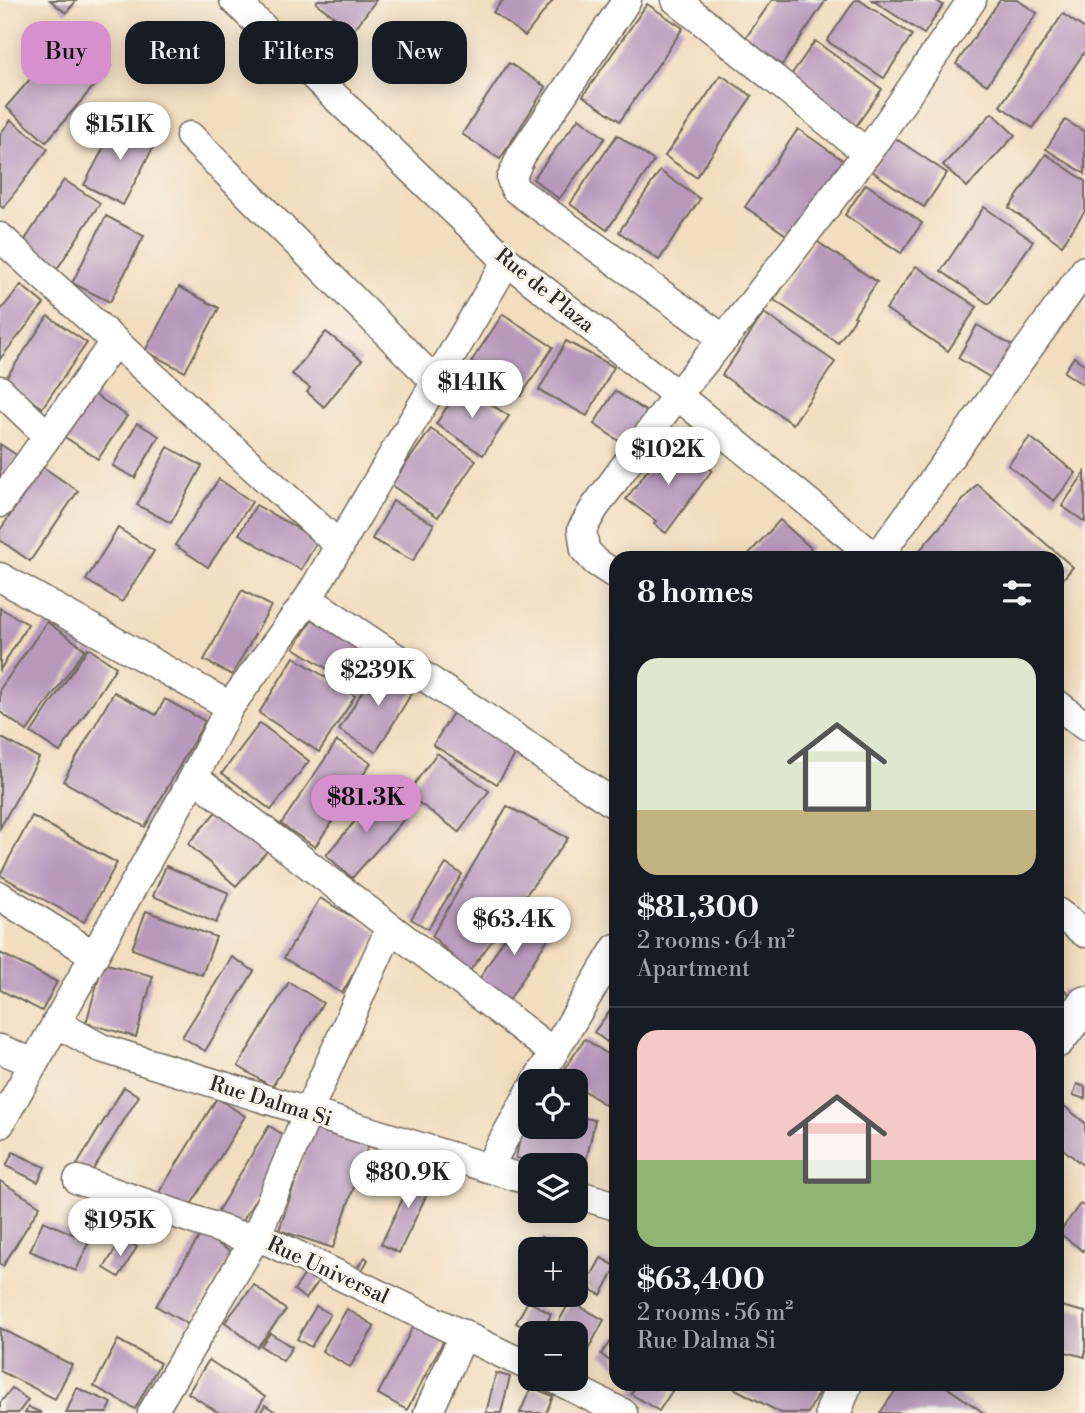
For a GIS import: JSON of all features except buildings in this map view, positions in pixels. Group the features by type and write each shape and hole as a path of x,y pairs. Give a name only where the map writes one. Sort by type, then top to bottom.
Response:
{"main road":[{"path":"1064,1031 1085,1004"},
{"path":"833,1413 841,1391"}],"street":[{"name":"Rue de Plaza","path":"234,0 508,261 867,551"},
{"path":"627,0 521,156 511,179 515,189 724,339"},
{"path":"676,0 867,153"},
{"path":"609,570 585,550 582,529 595,507 677,395 724,339 867,153 972,0"},
{"path":"190,136 436,382"},
{"path":"0,237 340,546"},
{"path":"0,1124 194,777 230,706 308,599 508,261"},
{"path":"881,551 1084,273"},
{"path":"0,503 114,341"},
{"path":"0,390 48,436"},
{"path":"0,577 230,706"},
{"path":"308,599 609,800"},
{"path":"1064,710 1085,726"},
{"path":"194,777 553,1052"},
{"path":"0,896 94,955"},
{"path":"1064,917 1085,933"},
{"path":"152,1413 256,1237 390,928"},
{"path":"543,1069 609,960"},
{"name":"Rue Dalma Si","path":"56,1023 101,1048 518,1177"},
{"path":"0,1049 34,1063"},
{"path":"488,1168 518,1114"},
{"name":"Rue Universal","path":"78,1180 238,1235 256,1237 272,1243 518,1361"},
{"path":"588,1198 609,1204"},
{"path":"428,1413 464,1334"},
{"path":"579,1391 623,1413"}]}
